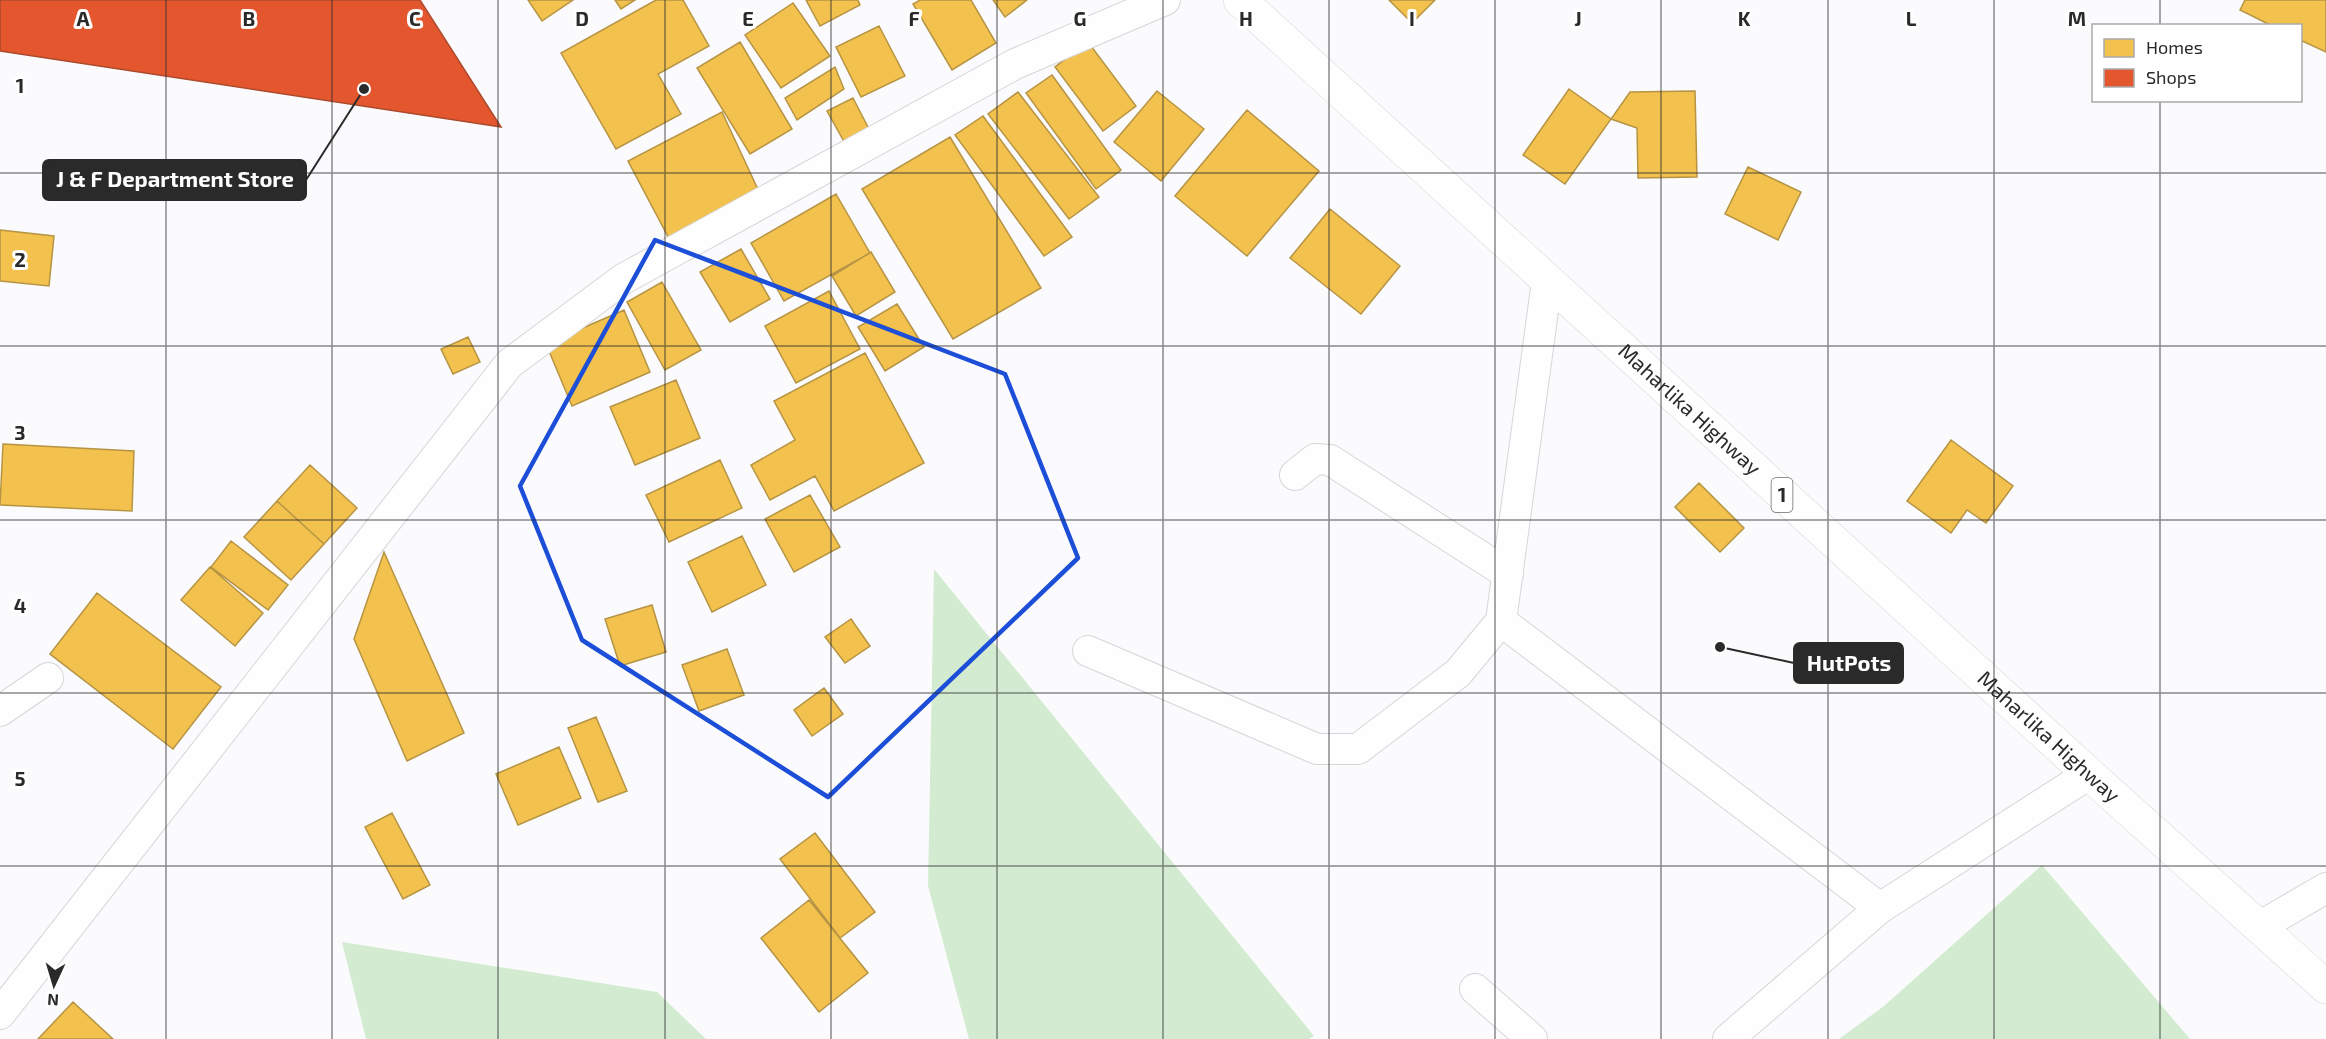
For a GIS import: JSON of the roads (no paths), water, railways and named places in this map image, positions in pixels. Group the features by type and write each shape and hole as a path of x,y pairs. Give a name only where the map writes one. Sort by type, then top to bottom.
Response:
{"highway":[{"name":"Maharlika Highway","path":"1240,0 2326,987"}],"lane":[{"path":"0,1014 509,364 623,279 1015,64 1165,0"},
{"path":"1088,651 1317,749 1358,749 1458,673 1501,621 1547,281"},
{"path":"1295,475 1315,459 1330,460 1508,574"},
{"path":"1501,621 1880,908"},
{"path":"0,711 48,678"},
{"path":"1728,1039 1880,908 2089,774"},
{"path":"2259,927 2326,888"},
{"path":"1475,989 1532,1039"}],"place":[{"name":"J & F Department Store","path":"364,89"},
{"name":"HutPots","path":"1720,647"}]}
